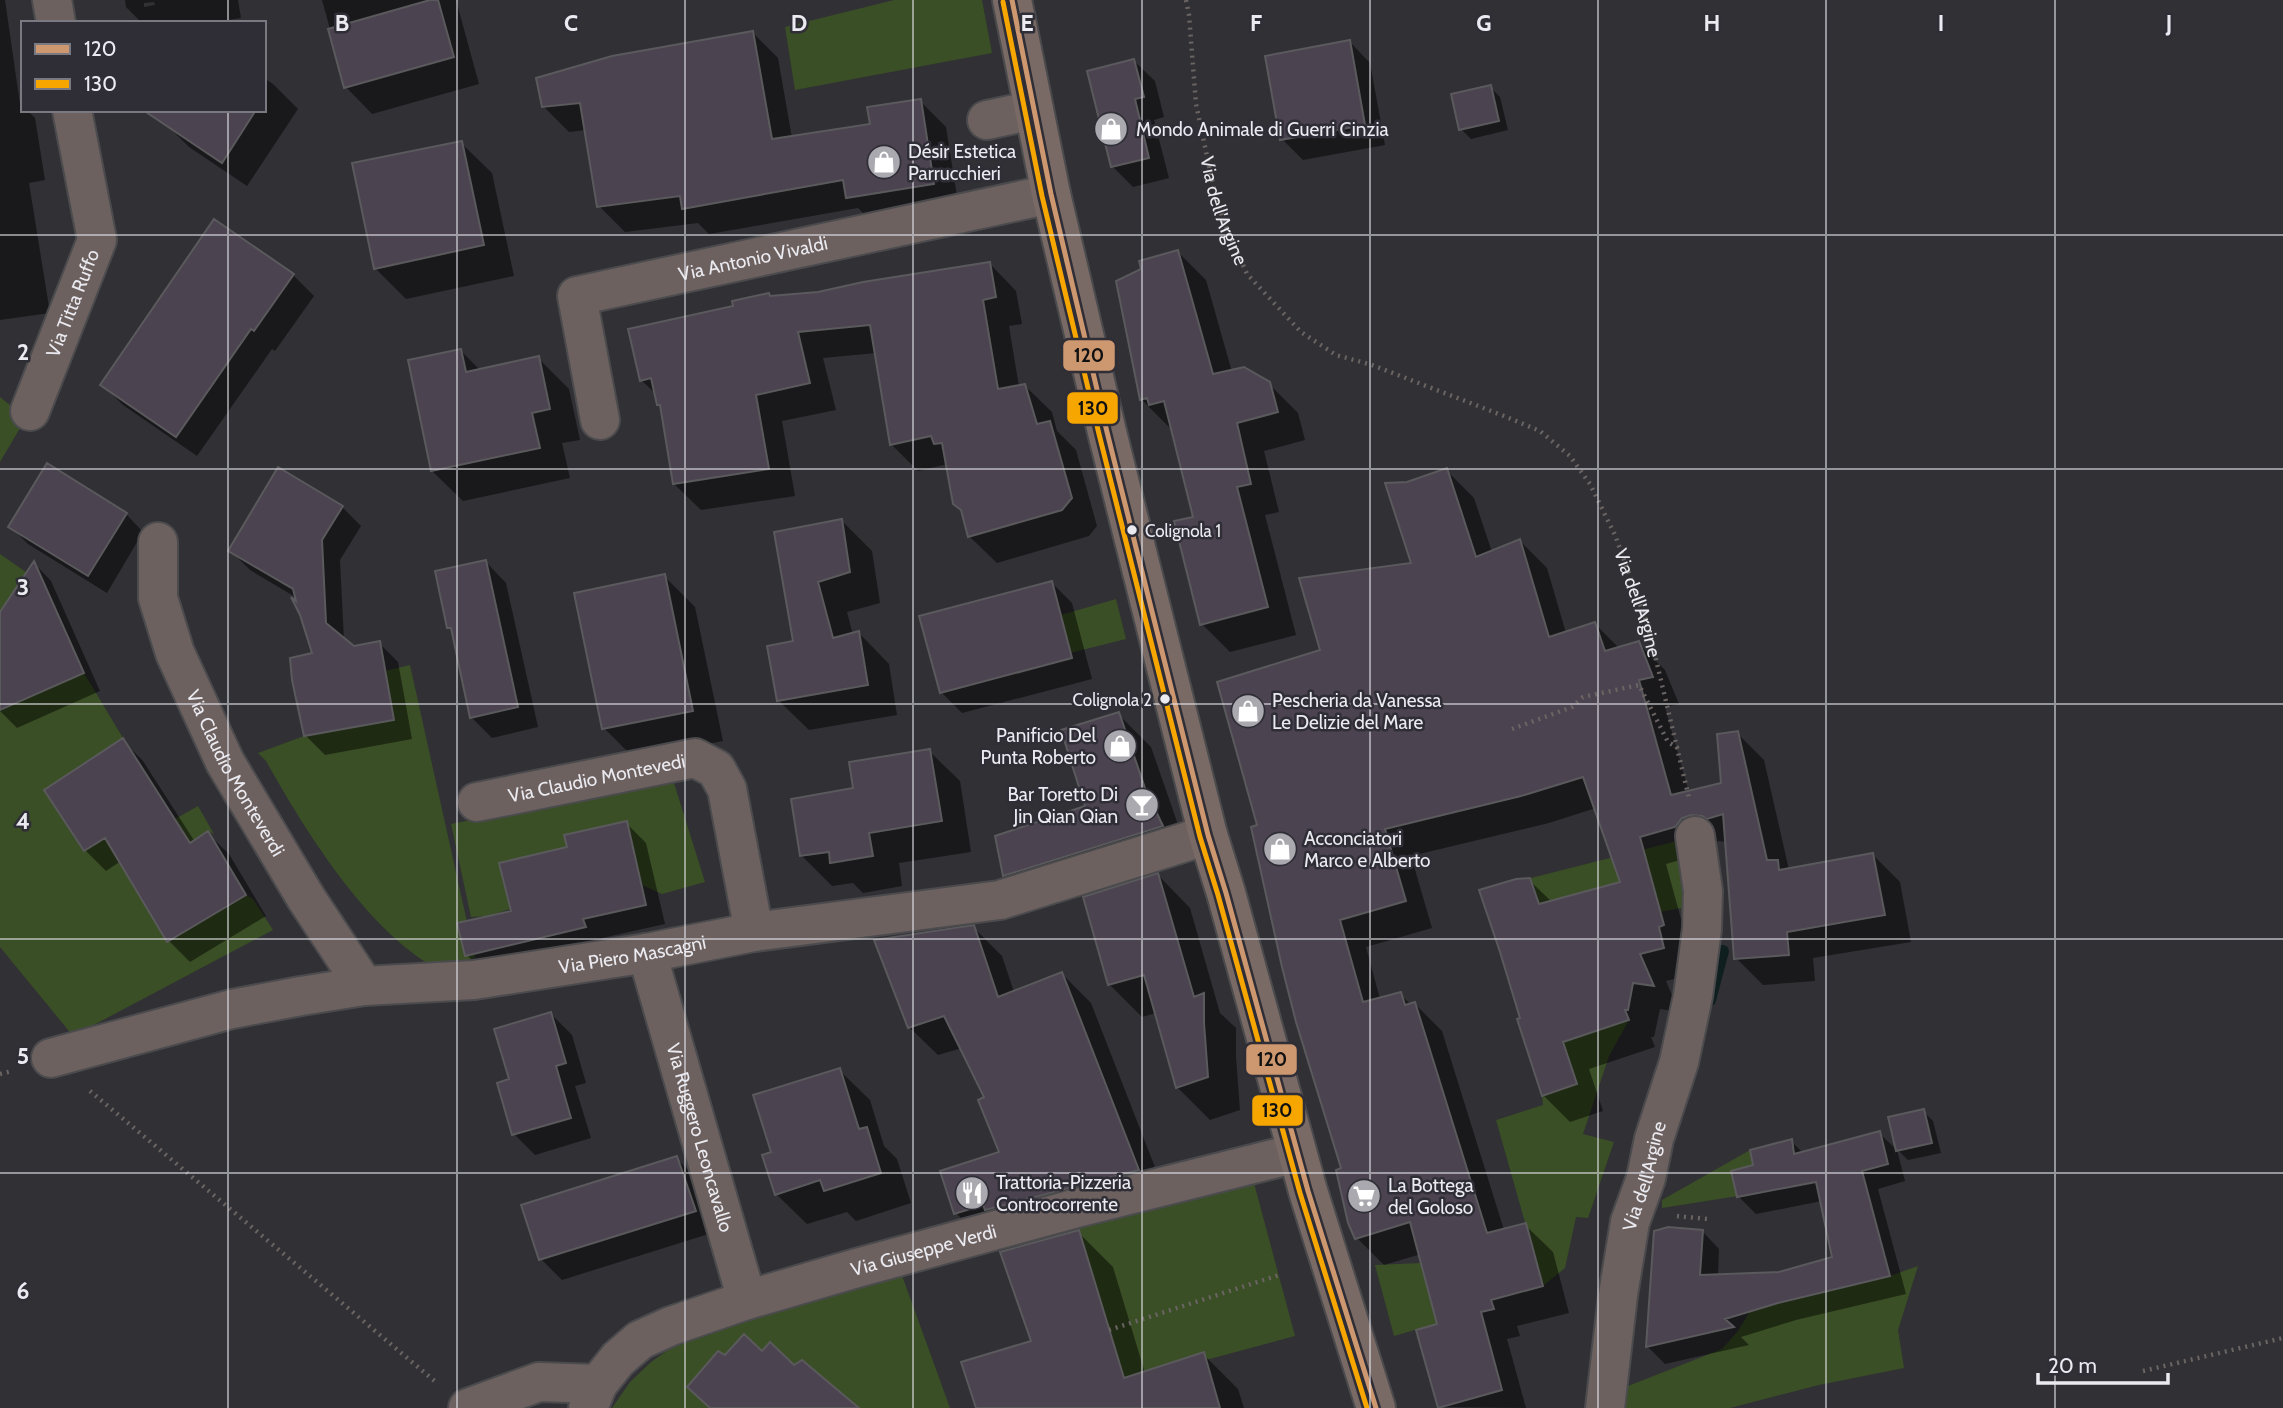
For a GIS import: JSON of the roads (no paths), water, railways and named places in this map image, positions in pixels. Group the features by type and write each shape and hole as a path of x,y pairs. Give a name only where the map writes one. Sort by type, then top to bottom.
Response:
{"main road":[{"path":"1012,0 1051,194 1107,432 1208,835 1297,1153 1376,1408"}],"street":[{"path":"52,0 56,21"},
{"path":"987,120 1034,110"},
{"name":"Via Titta Ruffo","path":"30,411 97,240 72,112"},
{"name":"Via Antonio Vivaldi","path":"600,420 577,296 1051,194"},
{"name":"Via Claudio Monteverdi","path":"158,542 158,598 174,653 225,762 306,898 364,986"},
{"name":"Via Claudio Montevedi","path":"477,802 695,758 716,769 727,789 754,932"},
{"name":"Via Piero Mascagni","path":"51,1058 232,1009 364,986 650,964 754,932 1000,900 1208,835"},
{"name":"Via dell'Argine","path":"1605,1408 1630,1222 1646,1178 1654,1139 1679,1062 1695,983 1702,929 1703,891 1695,836"},
{"name":"Via Ruggero Leoncavallo","path":"650,964 747,1300"},
{"name":"Via Giuseppe Verdi","path":"593,1396 618,1359 640,1340 671,1326 747,1300 1077,1208 1297,1153"},
{"path":"457,1399 539,1382 593,1396"}],"waterway":[{"path":"1710,1000 1723,951"}],"place":[{"name":"Mondo Animale di Guerri Cinzia","path":"1111,129"},
{"name":"Désir Estetica Parrucchieri","path":"884,162"},
{"name":"Colignola 1","path":"1132,530"},
{"name":"Colignola 2","path":"1165,699"},
{"name":"Pescheria da Vanessa Le Delizie del Mare","path":"1248,711"},
{"name":"Panificio Del Punta Roberto","path":"1120,746"},
{"name":"Bar Toretto Di Jin Qian Qian","path":"1142,805"},
{"name":"Acconciatori Marco e Alberto","path":"1280,849"},
{"name":"Trattoria-Pizzeria Controcorrente","path":"972,1193"},
{"name":"La Bottega del Goloso","path":"1364,1196"}]}
